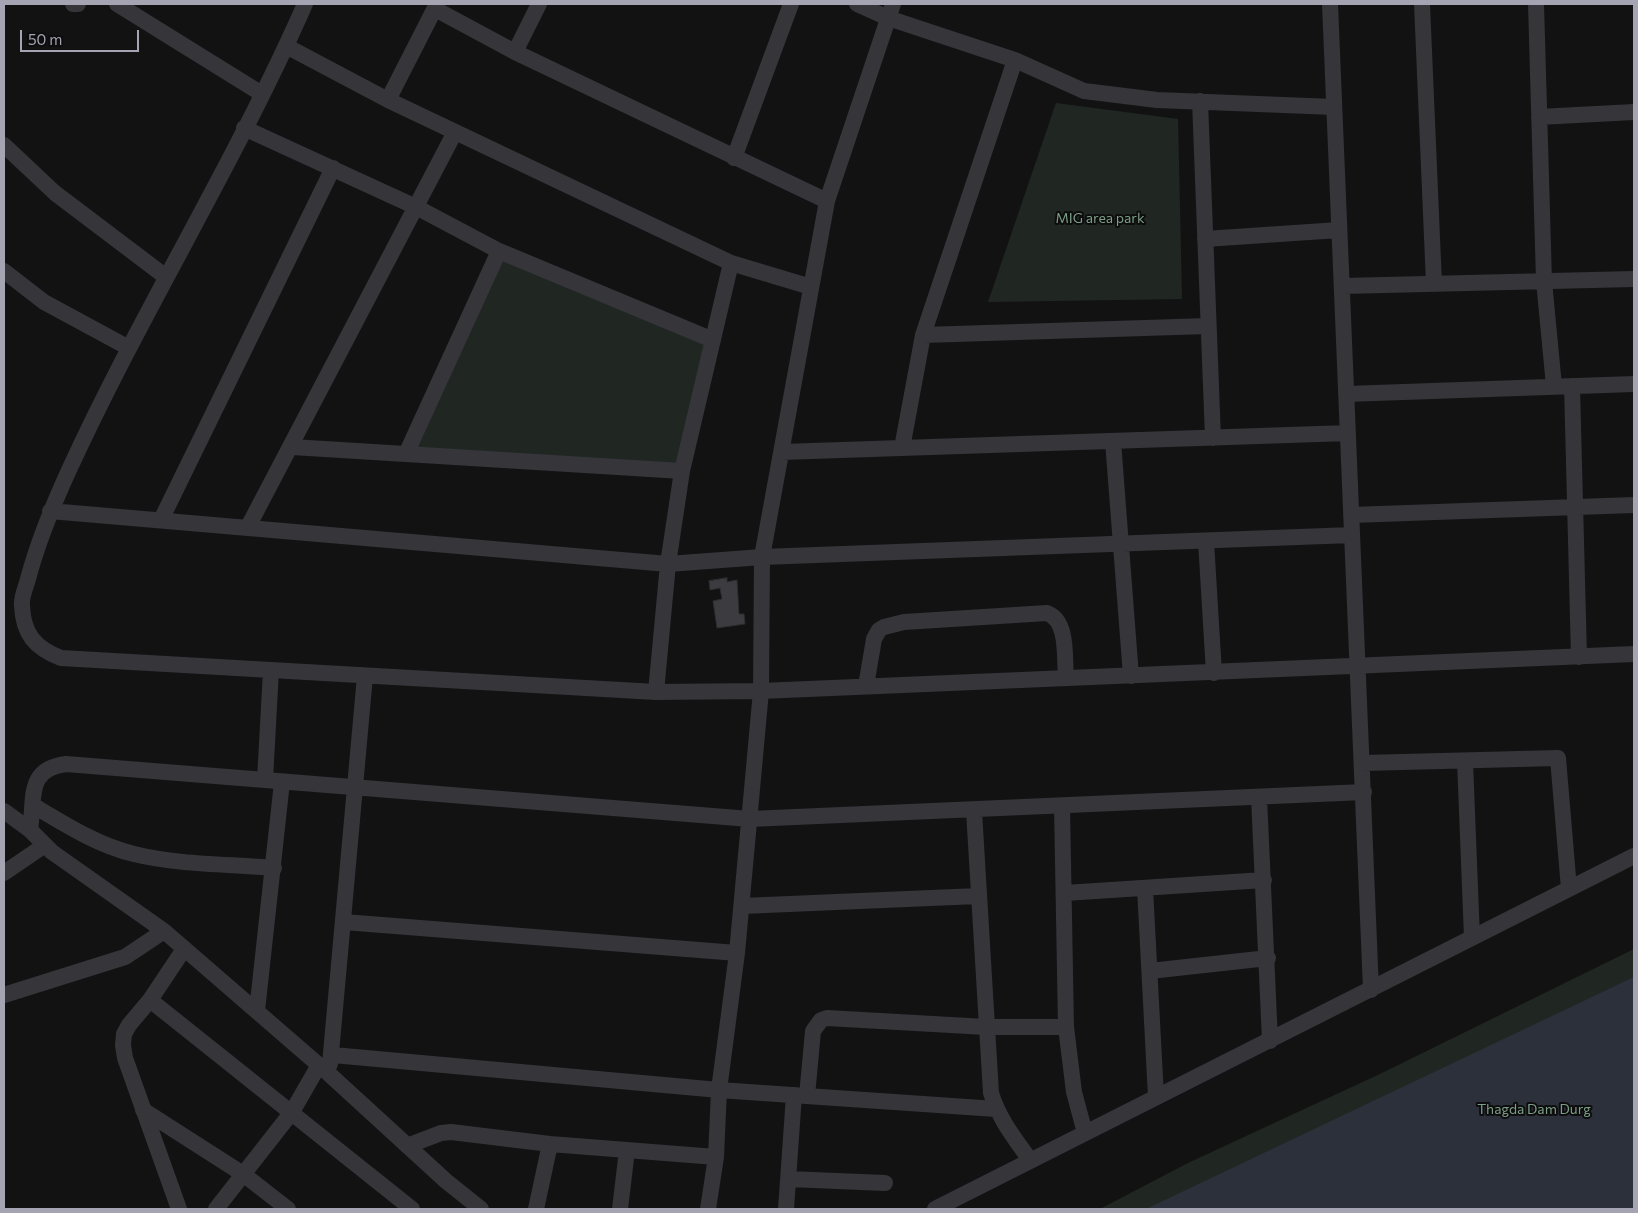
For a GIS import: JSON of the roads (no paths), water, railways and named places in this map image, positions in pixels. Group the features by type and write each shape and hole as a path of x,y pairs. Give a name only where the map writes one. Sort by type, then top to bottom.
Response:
{"street":[{"path":"73,4 78,4"},
{"path":"117,4 262,94"},
{"path":"304,4 262,94 93,418 50,511 32,561 22,603 28,630 42,651 61,658 656,692 761,691 1634,654"},
{"path":"515,52 539,4"},
{"path":"734,158 790,4"},
{"path":"857,4 891,11 1015,60 1084,91 1157,100 1334,107"},
{"path":"1330,4 1371,990"},
{"path":"1422,4 1434,284"},
{"path":"1536,4 1544,281 1554,386"},
{"path":"388,100 436,6 515,52 827,201"},
{"path":"708,1209 716,1157 719,1090 738,953 761,691 762,557 827,201 891,11"},
{"path":"286,46 388,100 730,263 812,287"},
{"path":"902,448 923,336 1015,60"},
{"path":"1200,101 1213,438"},
{"path":"1539,117 1634,112"},
{"path":"244,128 416,207 499,251 713,340"},
{"path":"248,527 292,447 455,132"},
{"path":"4,145 55,192 166,277"},
{"path":"161,520 333,168"},
{"path":"1205,239 1339,230"},
{"path":"406,454 499,251"},
{"path":"656,692 668,564 682,471 730,263"},
{"path":"4,271 44,302 129,348"},
{"path":"1342,286 1634,279"},
{"path":"923,336 1208,326"},
{"path":"1346,394 1634,384"},
{"path":"1572,386 1579,657"},
{"path":"782,452 1348,433"},
{"path":"1113,441 1119,544 1131,676"},
{"path":"292,447 682,471"},
{"path":"1351,515 1634,505"},
{"path":"50,511 668,564 762,557 1352,535"},
{"path":"1206,541 1214,672"},
{"path":"866,686 874,639 884,627 904,622 1046,614 1056,619 1062,629 1066,678"},
{"path":"265,780 271,670"},
{"path":"216,1209 292,1112 333,1055 365,676"},
{"path":"1363,763 1558,758 1569,890"},
{"path":"1465,760 1472,938"},
{"path":"30,830 35,785 42,771 59,765 750,819 974,811 1364,792"},
{"path":"257,1011 282,782"},
{"path":"1259,797 1268,958 1270,1041"},
{"path":"34,806 85,836 132,853 167,860 274,868"},
{"path":"1062,806 1066,1027 1074,1092 1085,1133"},
{"path":"4,811 30,830 45,845 164,931 324,1069 407,1146 481,1209"},
{"path":"974,811 988,1070 991,1093 996,1109 1008,1130 1030,1160"},
{"path":"4,873 45,845"},
{"path":"935,1209 1634,856"},
{"path":"1064,893 1264,880"},
{"path":"1145,888 1156,1097"},
{"path":"742,906 978,896"},
{"path":"344,922 738,953"},
{"path":"4,995 125,957 164,931"},
{"path":"179,1209 125,1058 123,1044 124,1034 129,1025 150,1000 184,949"},
{"path":"1150,971 1268,958"},
{"path":"150,1000 412,1209"},
{"path":"786,1209 788,1179 800,1096 814,1031 821,1020 834,1017 986,1027 1066,1027"},
{"path":"333,1055 719,1090 996,1109"},
{"path":"143,1110 243,1174 288,1209"},
{"path":"407,1146 441,1133 451,1132 550,1144 716,1157"},
{"path":"536,1209 550,1144"},
{"path":"620,1209 628,1150"},
{"path":"788,1179 885,1183"}],"park label":[{"name":"MIG area park","path":"1100,218"},
{"name":"Thagda Dam Durg","path":"1534,1109"}]}
